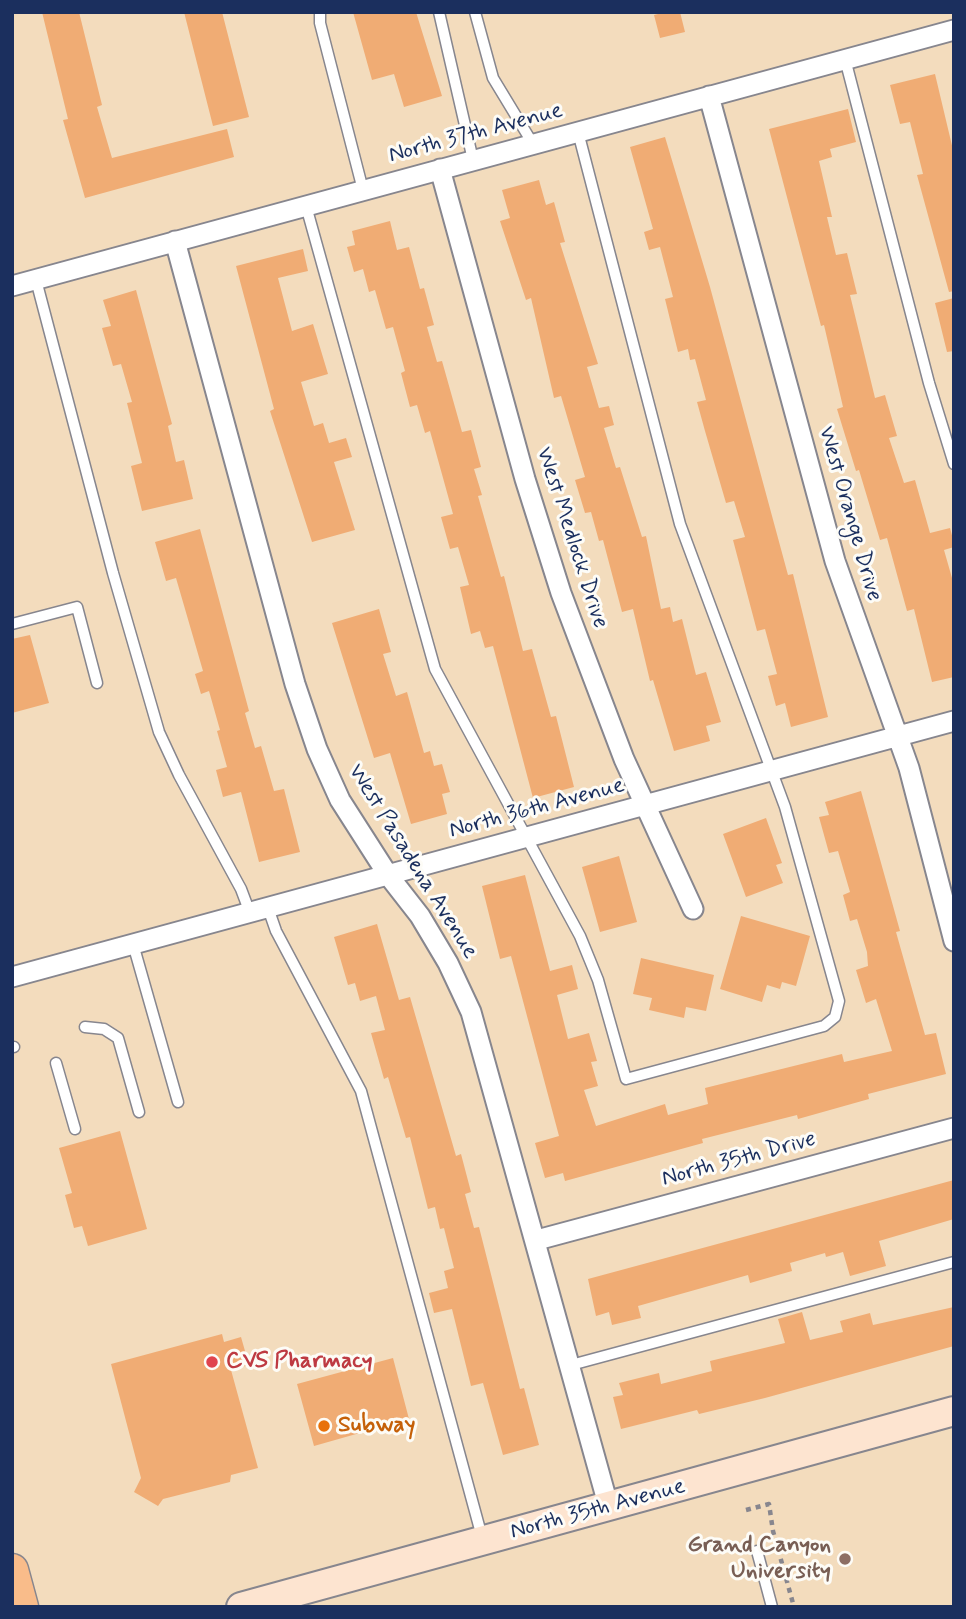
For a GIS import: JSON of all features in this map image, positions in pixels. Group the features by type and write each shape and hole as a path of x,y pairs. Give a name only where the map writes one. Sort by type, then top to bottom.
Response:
{"main road":[{"name":"North 35th Avenue","path":"241,1607 954,1412"}],"street":[{"name":"North 37th Avenue","path":"12,286 954,30"},
{"name":"West Orange Drive","path":"709,96 835,561 898,736 954,941"},
{"name":"West Medlock Drive","path":"440,169 525,479 561,593 591,677 693,909"},
{"name":"West Pasadena Avenue","path":"175,241 299,697 317,750 340,800 449,962 471,1012 537,1240 609,1508"},
{"name":"North 36th Avenue","path":"12,977 954,721"},
{"name":"North 35th Drive","path":"537,1240 954,1128"}],"lane":[{"path":"320,12 320,23 363,190"},
{"path":"439,12 473,160"},
{"path":"475,12 492,78 533,144"},
{"path":"845,59 929,383 954,464"},
{"path":"306,206 435,670 580,936 598,980 626,1079 811,1030 824,1026 835,1017 838,1001 785,807 680,524 578,132"},
{"path":"36,281 113,573 159,732 179,775 241,889 276,931 361,1091 483,1541"},
{"path":"12,624 77,607 97,683"},
{"path":"133,944 178,1102"},
{"path":"85,1027 104,1028 118,1038 139,1112"},
{"path":"56,1063 75,1129"},
{"path":"571,1365 954,1262"},
{"path":"757,1551 772,1607"}],"path":[{"path":"746,1510 769,1504 773,1531 794,1607"}],"building":[{"path":"42,12 79,12 102,105 97,107 112,158 227,129 234,157 85,198 63,120 68,119"},
{"path":"184,12 222,12 249,117 213,126"},
{"path":"353,12 416,12 442,96 404,107 394,74 372,80"},
{"path":"680,12 685,32 660,38 654,15"},
{"path":"935,74 954,154 954,291 949,292 917,175 923,174 910,122 900,124 890,85"},
{"path":"848,109 856,142 830,149 832,157 819,161 832,217 827,217 836,255 847,253 857,294 850,295 875,398 885,395 897,436 889,438 904,483 915,480 930,533 950,528 954,543 954,547 944,550 954,585 954,677 932,682 914,609 907,611 887,538 880,540 837,409 843,407 824,325 821,326 769,129"},
{"path":"665,137 710,287 788,575 793,574 828,717 791,727 785,703 776,706 768,676 777,674 765,629 757,631 733,540 745,537 734,501 726,503 697,402 706,400 695,359 690,360 688,349 678,352 665,299 673,297 660,247 649,250 644,232 653,229 630,147"},
{"path":"539,180 546,205 554,202 565,242 560,243 598,364 587,367 599,408 609,406 614,425 604,428 616,468 620,467 642,537 646,536 661,609 670,607 673,622 682,619 696,675 706,672 721,722 706,726 710,741 674,751 653,680 650,681 633,609 622,612 603,540 599,541 591,512 585,513 575,480 585,477 561,396 554,398 531,298 526,300 500,221 510,218 502,190"},
{"path":"390,221 397,250 409,247 420,289 424,288 434,325 427,327 437,362 442,361 462,432 471,430 481,467 474,469 482,495 478,496 501,577 504,576 523,651 532,649 551,717 556,716 574,787 533,798 493,646 485,648 480,631 471,634 460,587 469,585 458,547 450,549 441,517 453,514 430,431 425,433 417,405 410,407 401,373 405,371 393,327 386,329 375,290 369,292 363,269 354,272 347,247 355,245 352,231"},
{"path":"303,249 308,271 278,278 292,331 313,324 328,374 301,382 314,426 323,423 329,443 346,438 352,457 334,462 355,530 312,542 270,411 274,409 236,266"},
{"path":"136,290 172,424 168,426 176,462 184,460 193,499 142,511 131,466 142,463 127,403 132,402 121,364 113,366 102,328 111,326 103,300"},
{"path":"954,298 954,351 947,352 935,303"},
{"path":"200,529 249,711 245,713 255,748 261,746 274,791 284,789 300,852 259,862 241,792 223,797 216,770 227,767 217,731 220,730 209,691 201,694 195,674 203,671 176,578 166,581 155,542"},
{"path":"379,609 391,652 383,654 396,696 407,692 424,753 430,751 434,766 442,764 450,792 442,794 447,814 411,824 390,753 374,758 332,623"},
{"path":"30,635 49,703 12,713 12,639"},
{"path":"861,791 900,931 896,932 925,1035 936,1033 946,1074 868,1094 869,1099 798,1119 797,1115 702,1139 703,1143 565,1181 563,1173 545,1178 535,1143 559,1136 511,956 500,959 482,886 525,875 550,971 572,965 578,989 557,995 568,1039 589,1033 597,1061 591,1062 598,1086 584,1090 596,1126 665,1104 668,1115 708,1104 705,1088 842,1054 844,1062 892,1051 876,999 866,1003 856,970 868,966 867,952 857,919 850,921 843,895 850,892 838,851 829,853 819,817 829,815 825,802"},
{"path":"766,818 782,863 776,865 783,883 746,897 723,834"},
{"path":"619,856 637,922 600,932 582,867"},
{"path":"741,916 810,936 796,986 782,982 780,989 767,985 762,1002 720,989"},
{"path":"377,924 399,1000 410,997 456,1156 461,1154 471,1192 465,1194 474,1228 479,1227 520,1389 524,1388 539,1445 503,1455 483,1383 471,1386 452,1309 434,1313 429,1293 448,1288 444,1271 454,1268 444,1228 440,1229 435,1207 428,1209 410,1137 406,1138 388,1077 384,1079 371,1033 385,1030 376,996 360,1001 355,983 348,985 334,937"},
{"path":"641,958 714,975 706,1011 686,1007 684,1018 649,1010 652,998 633,994"},
{"path":"120,1131 147,1229 88,1246 82,1226 74,1228 65,1195 72,1193 59,1148"},
{"path":"954,1180 954,1219 879,1241 886,1266 850,1276 843,1252 826,1257 825,1253 790,1263 792,1271 750,1283 748,1275 638,1306 641,1318 612,1325 609,1312 596,1316 588,1279"},
{"path":"954,1307 954,1346 765,1398 699,1414 697,1410 621,1429 613,1397 623,1395 619,1383 659,1373 661,1384 712,1371 710,1361 785,1343 778,1319 802,1312 810,1340 843,1332 840,1321 870,1313 873,1325"},
{"name":"CVS Pharmacy","path":"222,1334 224,1342 241,1337 249,1365 231,1370 258,1468 231,1475 230,1482 163,1499 158,1506 134,1492 141,1478 111,1364"},
{"path":"393,1358 409,1419 314,1446 297,1384"}],"place":[{"name":"CVS Pharmacy","path":"212,1362"},
{"name":"Subway","path":"324,1426"},
{"name":"Grand Canyon University","path":"845,1559"}]}
